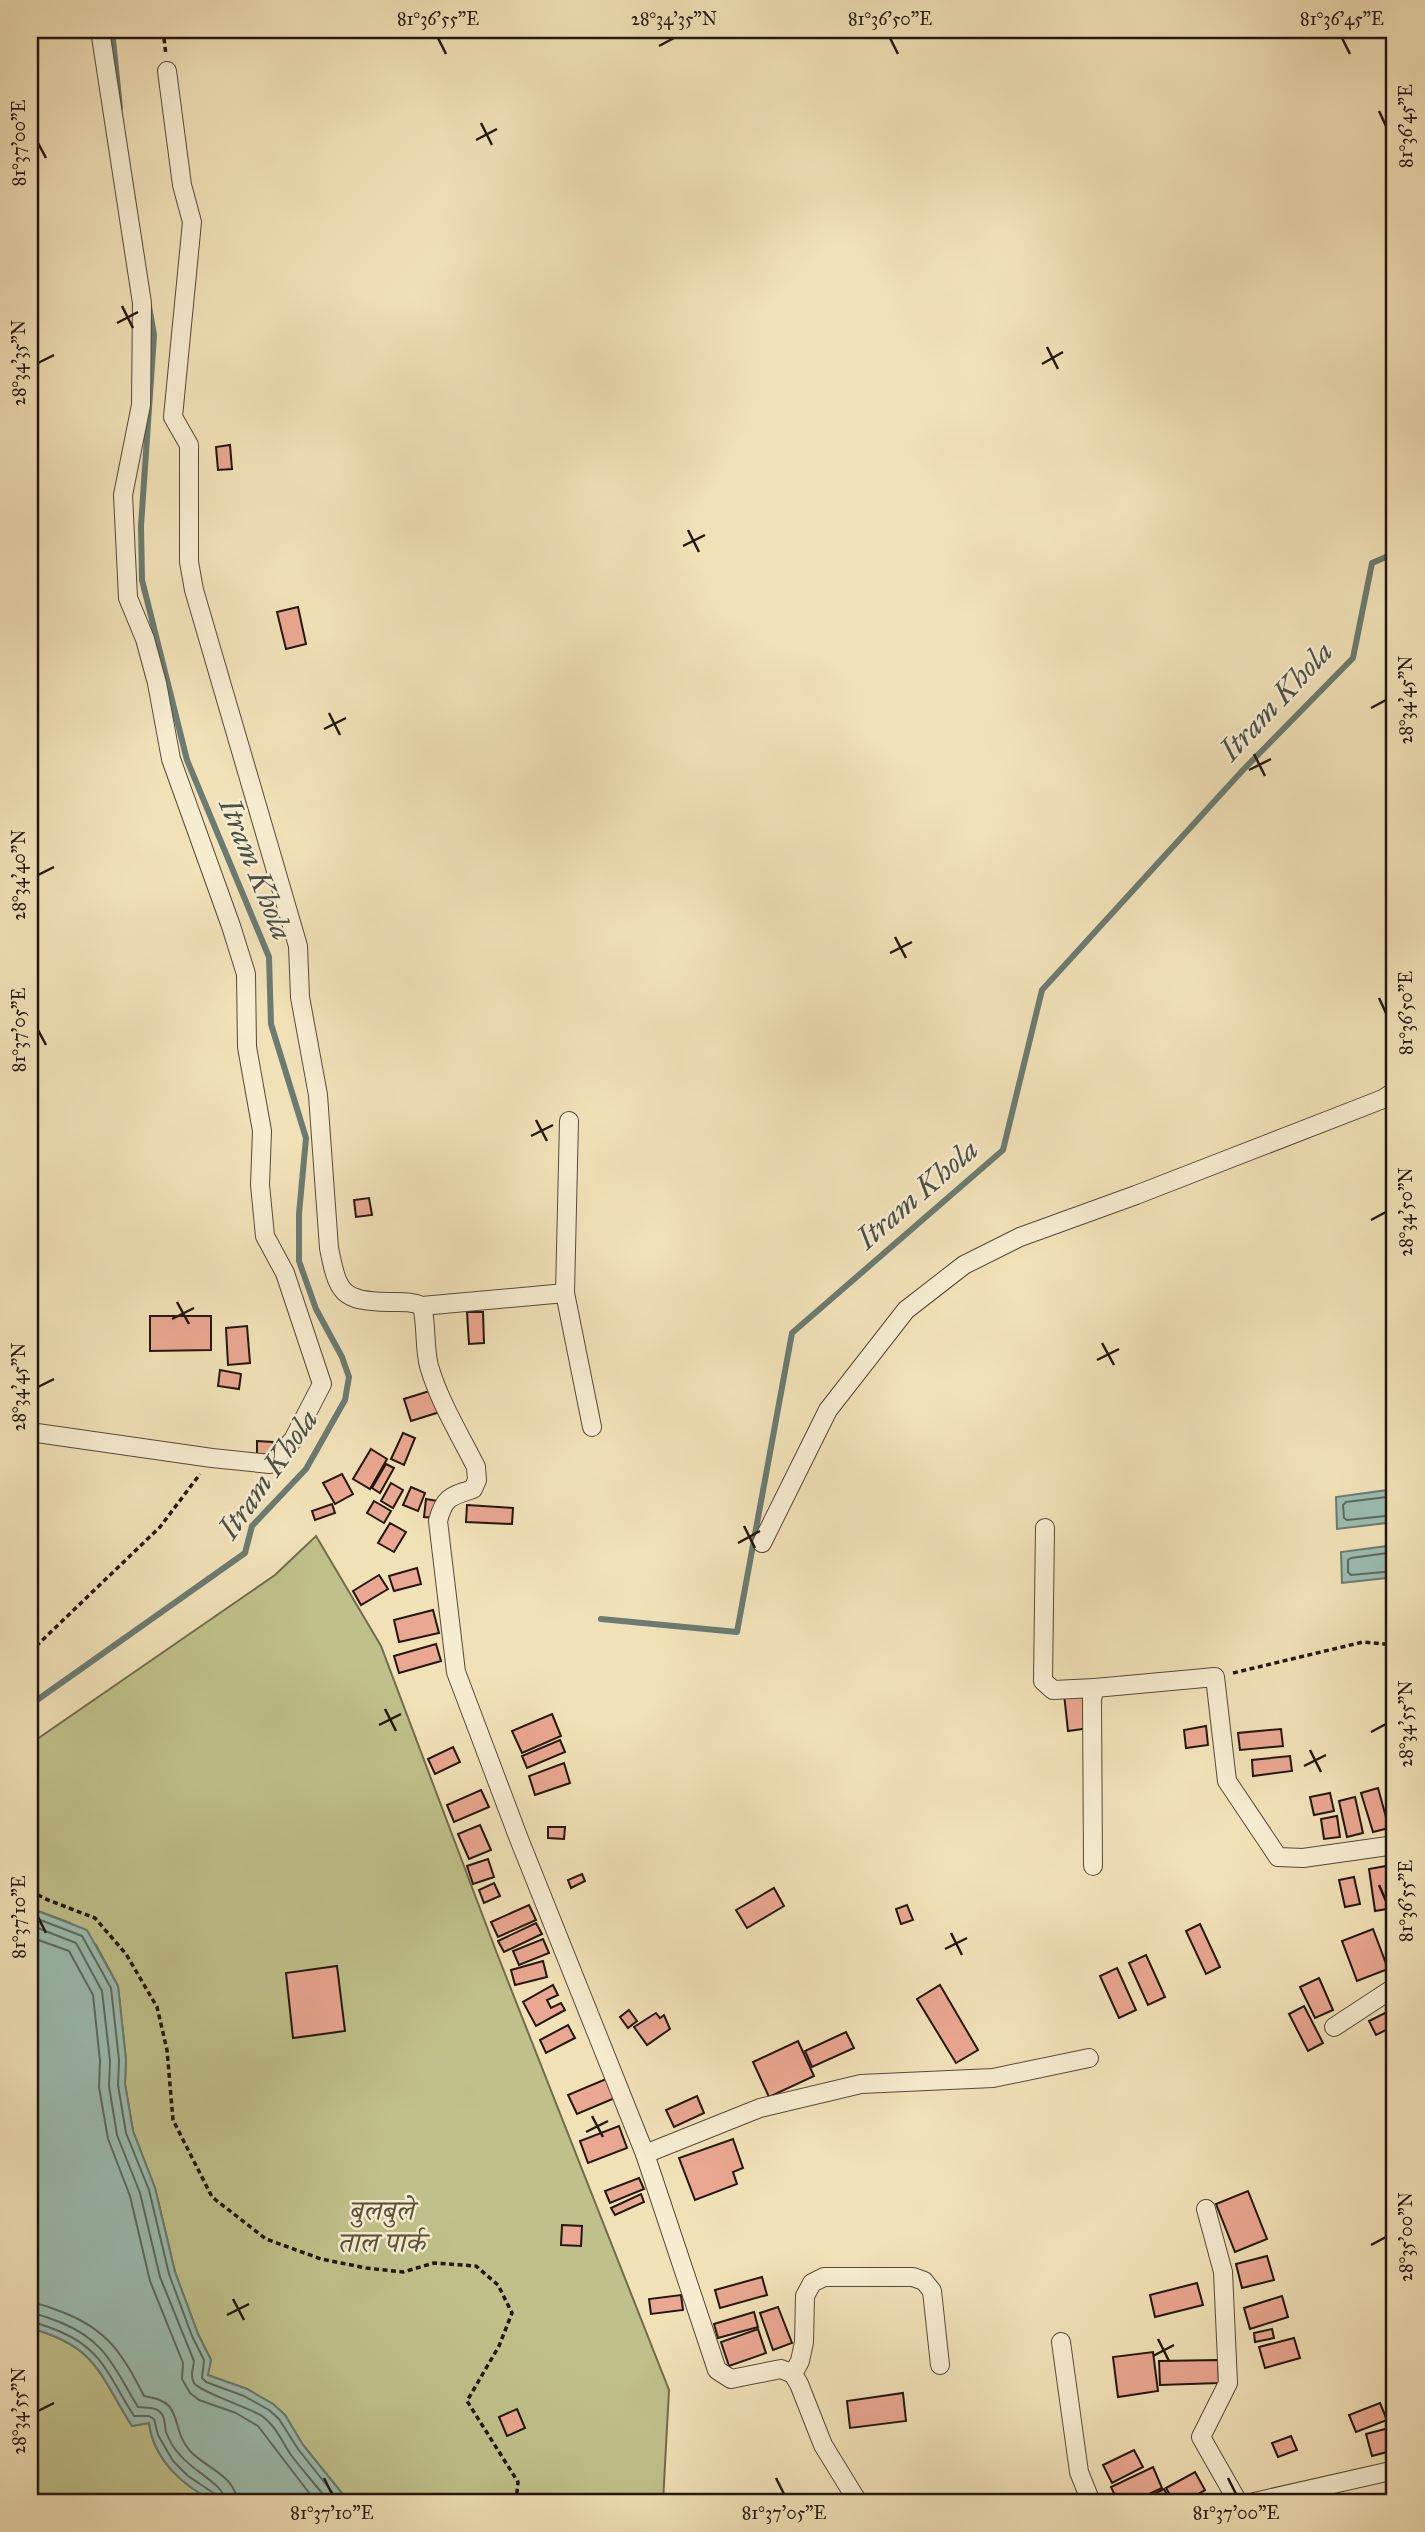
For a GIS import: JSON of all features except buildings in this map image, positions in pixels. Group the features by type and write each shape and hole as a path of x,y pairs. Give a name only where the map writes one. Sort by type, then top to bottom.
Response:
{"street":[{"path":"30,1432 270,1464 293,1440 322,1384 285,1273 265,1236 260,1185 262,1131 247,1046 246,974 171,759 158,683 145,639 128,598 123,495 141,405 142,303 100,30"},
{"path":"167,71 182,185 192,222 173,417 189,445 189,562 194,590 298,946 300,997 318,1095 329,1248 333,1270 341,1290 353,1298 366,1301 412,1301 422,1306 565,1293"},
{"path":"762,1543 828,1410 905,1310 964,1265 1020,1237 1383,1099 1395,1091"},
{"path":"569,1121 565,1293 592,1427"},
{"path":"422,1306 428,1362 433,1380 476,1467 477,1480 473,1489 449,1497 442,1507 438,1521 456,1672 534,1878 645,2154 717,2370 731,2379 781,2369 793,2374 823,2445 858,2502"},
{"path":"1045,1528 1043,1681 1053,1690 1215,1677 1227,1781 1278,1857 1303,1858 1395,1845"},
{"path":"1093,1866 1092,1699 1095,1688"},
{"path":"1334,2027 1395,1987"},
{"path":"645,2154 760,2108 860,2084 993,2078 1089,2057"},
{"path":"1206,2209 1223,2272 1228,2383 1201,2437 1238,2502"},
{"path":"793,2374 800,2361 804,2342 805,2296 812,2283 824,2277 913,2277 924,2281 932,2291 940,2365"},
{"path":"1061,2342 1079,2472 1091,2502"},
{"path":"1254,2502 1395,2470"}],"path":[{"path":"163,30 167,71"},
{"path":"30,1652 160,1527 212,1458"},
{"path":"1215,1677 1363,1642 1395,1645"},
{"path":"30,1891 94,1918 126,1954 158,2007 167,2050 173,2120 212,2197 266,2239 321,2259 404,2272 434,2263 476,2266 498,2285 512,2313 499,2346 467,2401 518,2482 516,2502"}],"green space":[{"name":"बुलबुले ताल पार्क","path":"316,1536 381,1646 496,1951 669,2390 663,2502 349,2502 303,2445 285,2415 273,2404 247,2389 207,2375 211,2360 198,2334 175,2272 155,2188 133,2131 125,2084 126,2060 118,1986 96,1945 70,1923 30,1908 30,1744 275,1575"},
{"path":"30,2328 53,2335 83,2353 103,2377 132,2426 149,2423 157,2449 172,2471 193,2489 217,2502 30,2502"}],"water":[{"path":"1395,1489 1395,1522 1337,1529 1336,1497"},
{"path":"1395,1545 1395,1577 1342,1583 1341,1552"},
{"path":"30,1908 87,1930 118,1986 126,2060 125,2084 133,2131 155,2188 175,2272 198,2334 211,2360 208,2375 247,2389 273,2404 285,2415 303,2445 349,2502 217,2502 205,2496 182,2481 164,2461 157,2449 149,2423 132,2426 103,2377 83,2353 53,2335 30,2328"}],"waterway":[{"path":"112,30 120,108"},
{"name":"Itram Khola","path":"30,1705 245,1553 252,1526 306,1469 345,1400 349,1377 342,1357 316,1309 299,1261 299,1214 306,1138 271,1024 269,957 187,760 142,580 141,526 154,335 149,306"},
{"name":"Itram Khola","path":"601,1619 737,1632 792,1333 1003,1150 1042,990 1243,770 1353,658 1372,563 1395,553"}]}
